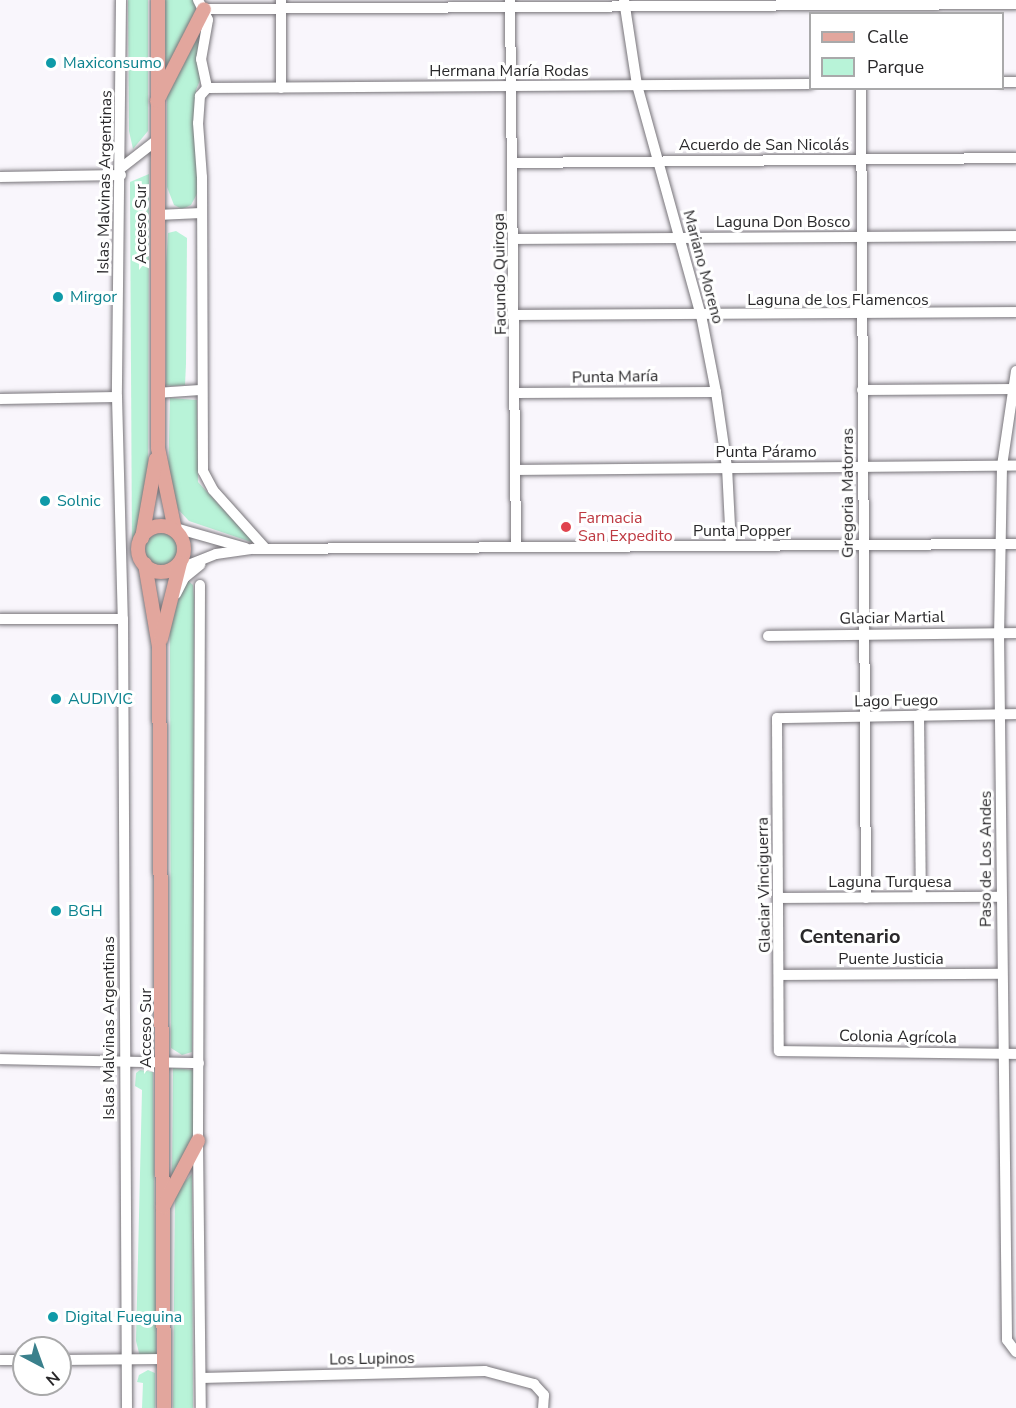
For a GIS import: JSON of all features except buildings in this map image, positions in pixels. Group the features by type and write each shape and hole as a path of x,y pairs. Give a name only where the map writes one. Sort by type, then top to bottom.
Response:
{"main road":[{"name":"Acceso Sur","path":"158,0 156,393 158,448 171,527"},
{"path":"156,103 201,5"},
{"name":"Acceso Sur","path":"141,540 158,448"},
{"path":"151,527 171,527 181,542 176,568 160,574 145,564 141,540 151,527"},
{"name":"Acceso Sur","path":"145,564 159,647 165,1408"},
{"name":"Acceso Sur","path":"159,647 176,568"},
{"path":"162,1208 198,1141"}],"street":[{"name":"Islas Malvinas Argentinas","path":"121,0 117,397 123,619 127,1408"},
{"path":"266,549 206,481 200,390 201,213 198,105 207,88 201,66 208,32 201,5 780,1 860,9 940,2 1016,4"},
{"name":"Facundo Quiroga","path":"510,3 516,315 516,547"},
{"name":"Mariano Moreno","path":"624,3 637,85 701,315 716,392 727,467 731,546"},
{"path":"281,4 281,88"},
{"name":"Hermana María Rodas","path":"207,88 809,84"},
{"name":"Gregoria Matorras","path":"861,90 866,898"},
{"path":"0,177 121,172 157,140"},
{"name":"Acuerdo de San Nicolás","path":"513,163 1016,158"},
{"path":"157,215 201,213"},
{"name":"Laguna Don Bosco","path":"514,239 1016,236"},
{"name":"Laguna de los Flamencos","path":"516,315 862,315 1016,312"},
{"name":"Paso de Los Andes","path":"1013,1350 1010,1241 1011,1152 1001,1054 999,544 1002,466 1016,371"},
{"path":"862,390 1014,389"},
{"path":"156,393 200,390"},
{"name":"Punta María","path":"515,393 716,392"},
{"path":"0,399 117,397"},
{"name":"Punta Páramo","path":"517,470 1016,466"},
{"name":"Punta Popper","path":"171,527 253,549"},
{"name":"Punta Popper","path":"176,568 216,554 253,549 1016,544"},
{"path":"166,616 184,578 216,554"},
{"path":"200,585 198,1141 201,1408"},
{"path":"0,619 123,619"},
{"name":"Glaciar Martial","path":"768,636 864,633 1016,633"},
{"name":"Lago Fuego","path":"777,718 1016,714"},
{"path":"919,716 921,897"},
{"name":"Glaciar Vinciguerra","path":"777,718 781,975 779,1051"},
{"name":"Laguna Turquesa","path":"779,898 1001,897"},
{"name":"Puente Justicia","path":"781,975 1001,974"},
{"name":"Colonia Agrícola","path":"779,1051 1016,1054"},
{"path":"0,1059 125,1058 199,1063"},
{"path":"72,1360 164,1359"},
{"name":"Los Lupinos","path":"201,1378 485,1371 504,1374 540,1388 543,1408"}],"green space":[{"path":"128,0 148,0 148,131 133,149 129,131"},
{"path":"164,0 194,0 196,9 166,76"},
{"path":"203,22 201,78 196,90 195,117 199,190 191,205 182,209 174,205 167,187 167,91"},
{"path":"149,174 148,490 132,552 130,182"},
{"path":"176,231 187,238 186,364 185,385 172,386 166,385 166,264 168,233"},
{"path":"170,398 197,400 198,482 254,543 189,521 175,506 168,482"},
{"path":"162,533 174,538 179,550 174,562 162,567 150,562 145,550 150,538"},
{"path":"186,579 193,585 194,600 192,1052 182,1055 171,1048 170,623"},
{"path":"173,1068 193,1070 193,1142 172,1179"},
{"path":"140,1070 153,1072 156,1354 140,1357 136,1341 142,1090 135,1086 136,1073"},
{"path":"192,1174 193,1408 173,1408 175,1192"},
{"path":"148,1370 155,1373 155,1408 142,1408 143,1383 137,1382 139,1375"}],"place":[{"name":"Maxiconsumo","path":"51,63"},
{"name":"Mirgor","path":"58,297"},
{"name":"Solnic","path":"45,501"},
{"name":"Farmacia San Expedito","path":"566,527"},
{"name":"AUDIVIC","path":"56,699"},
{"name":"BGH","path":"56,911"},
{"name":"Digital Fueguina","path":"53,1317"}],"district":[{"name":"Centenario","path":"850,936"}]}
